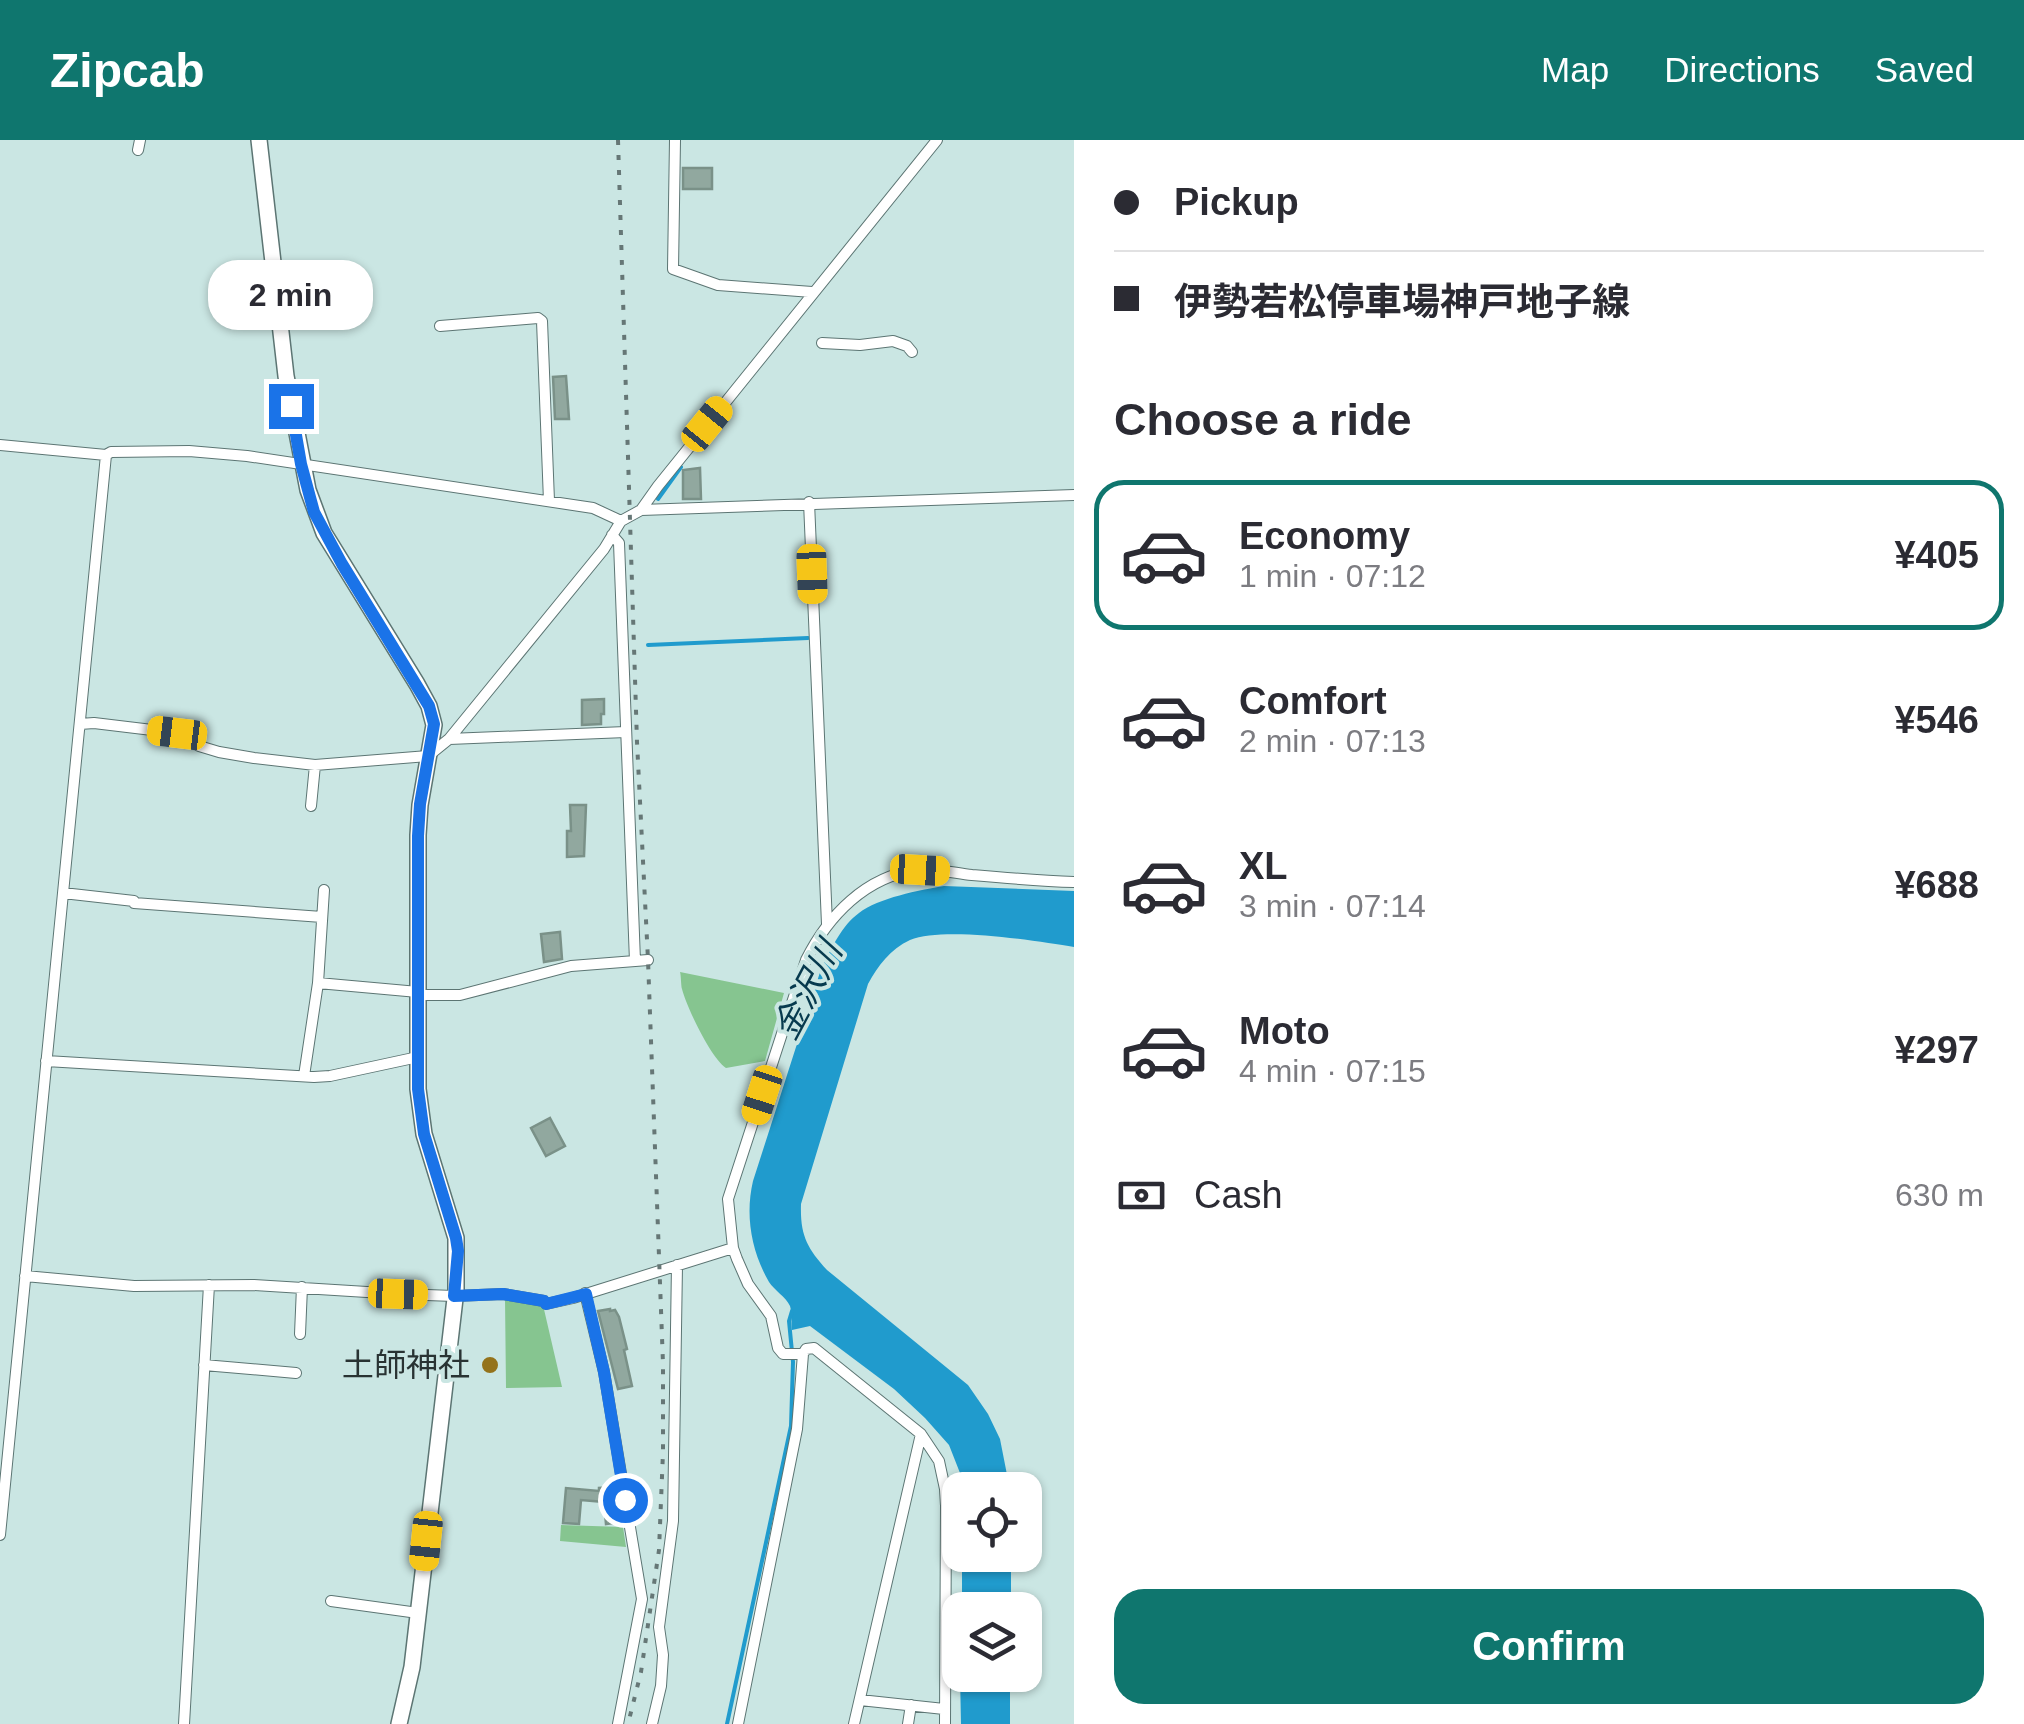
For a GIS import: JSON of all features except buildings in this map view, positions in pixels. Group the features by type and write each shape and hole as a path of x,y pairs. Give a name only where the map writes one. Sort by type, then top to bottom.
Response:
{"main road":[{"path":"259,140 286,376 301,464 314,512 429,706 434,724 418,836 418,1089 424,1134 458,1251 412,1667 399,1724"}],"street":[{"path":"674,140 673,269 730,287 812,292"},
{"path":"80,724 184,734 199,746 219,752 316,765 428,756 449,739 604,548 621,521 641,510 937,140"},
{"path":"440,326 538,318 542,321 549,501"},
{"path":"822,342 860,345 893,341 912,352"},
{"path":"0,446 106,454 189,451 301,464 593,508 621,521"},
{"path":"0,1535 106,454"},
{"path":"641,510 1074,495"},
{"path":"809,502 828,924"},
{"path":"612,534 619,543 635,961"},
{"path":"449,739 626,732"},
{"path":"312,806 316,765"},
{"path":"945,1724 946,1489 938,1461 921,1434 814,1348 796,1354 778,1348 772,1316 748,1284 732,1248 728,1199 806,960 828,924 863,891 881,880 920,870 1074,882"},
{"path":"304,1076 318,983 324,890"},
{"path":"63,893 322,917"},
{"path":"318,983 460,995 571,966 648,960"},
{"path":"46,1062 330,1076 418,1057"},
{"path":"25,1276 134,1286 302,1287 454,1296 503,1294 546,1304 732,1248"},
{"path":"652,1724 661,1686 660,1618 673,1521 677,1266"},
{"path":"184,1724 209,1285"},
{"path":"300,1334 302,1287"},
{"path":"586,1294 604,1372 642,1599 618,1724"},
{"path":"738,1724 797,1429 802,1394 796,1354"},
{"path":"204,1365 296,1373"},
{"path":"854,1724 921,1434"},
{"path":"331,1601 418,1613"},
{"path":"860,1700 944,1708"},
{"path":"908,1724 911,1705"}],"green space":[{"path":"680,972 784,993 765,1061 726,1068 720,1063 689,1008"},
{"path":"505,1299 543,1305 562,1387 506,1388"},
{"path":"561,1525 623,1527 626,1547 560,1541"}],"water":[{"path":"944,886 1074,891 1074,947 945,934 910,940 880,965 868,984 801,1204 804,1233 827,1270 968,1385 1000,1439 1006,1472 960,1472 949,1445 894,1389 810,1326 792,1330 790,1306 771,1285 754,1245 750,1220 753,1181 822,966 847,924 859,913 900,895"},
{"path":"962,1572 1011,1572 1011,1592 962,1592"},
{"path":"960,1692 1010,1692 1010,1724 961,1724"}],"waterway":[{"path":"658,499 681,467"},
{"path":"648,645 808,638"},
{"path":"727,1724 791,1426 792,1311"}],"railway":[{"path":"618,140 637,742 663,1364 659,1550 641,1672 628,1724"}],"place":[{"name":"土師神社","path":"490,1365"}],"route":[{"path":"291,406 314,512 417,684 434,724 418,836 418,1089 424,1134 456,1238 454,1296 503,1294 546,1304 586,1294 604,1372 625,1500"}],"water label":[{"name":"金沢川","path":"807,990"}]}
